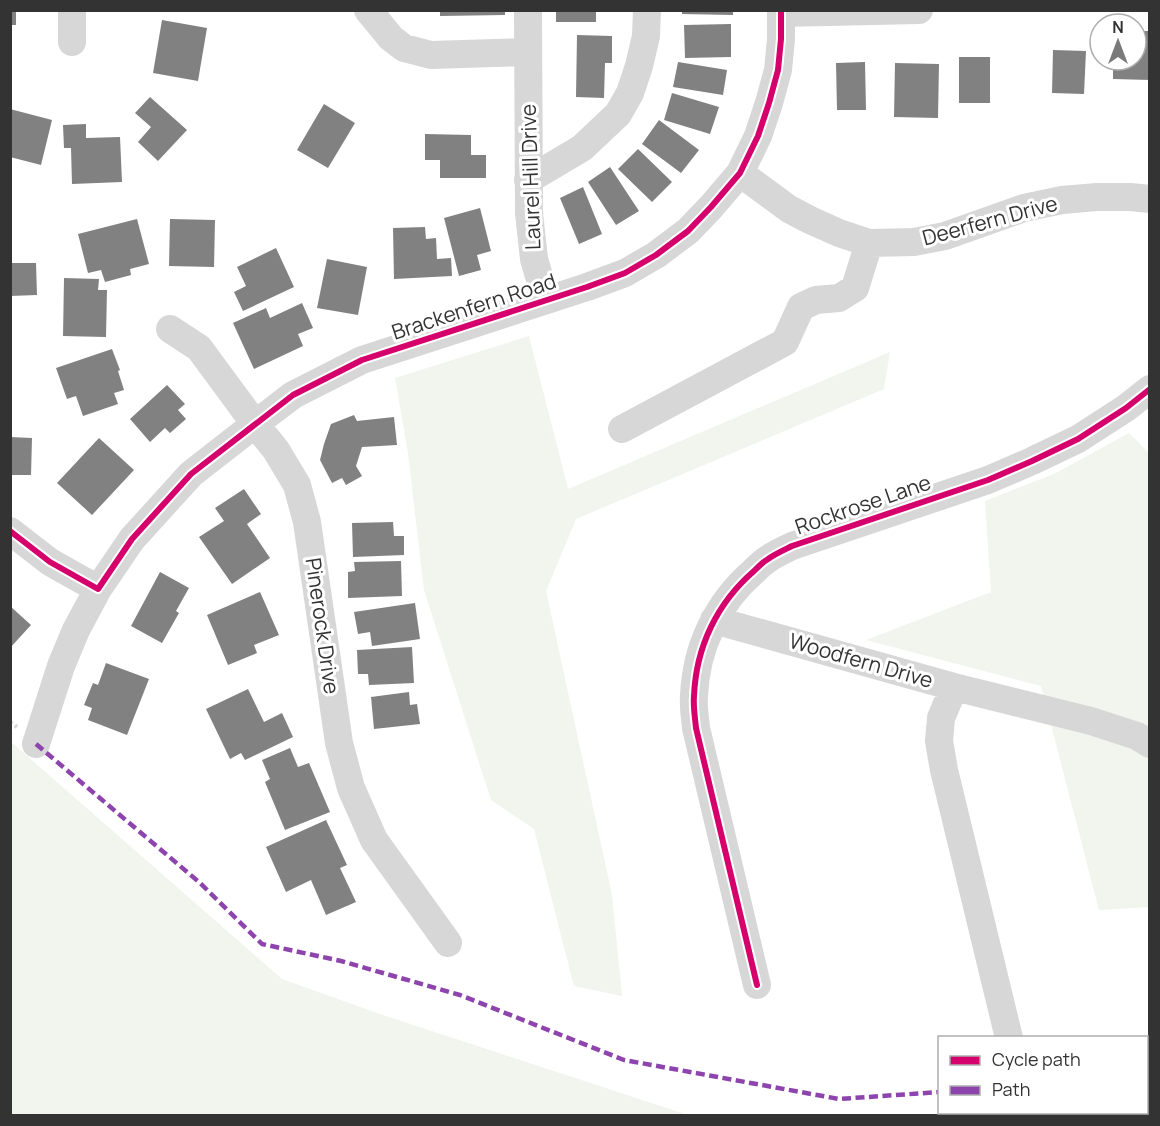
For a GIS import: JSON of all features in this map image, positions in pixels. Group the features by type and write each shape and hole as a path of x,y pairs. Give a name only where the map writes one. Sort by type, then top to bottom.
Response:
{"street":[{"path":"72,10 72,42"},
{"path":"368,10 391,38 405,48 431,56 527,52"},
{"name":"Laurel Hill Drive","path":"528,10 529,213 534,259 546,300"},
{"path":"528,180 582,148 618,114 630,93 639,66 646,36 647,10"},
{"path":"781,12 919,10"},
{"name":"Brackenfern Road","path":"36,744 61,666 76,630 98,589 132,539 191,474 293,395 362,360 587,288 625,273 656,255 688,231 740,173 758,136 778,70 781,12"},
{"name":"Deerfern Drive","path":"740,173 789,209 839,233 869,243 914,242 945,236 1024,208 1062,200 1097,197 1149,199"},
{"path":"622,429 785,342 801,307 816,300 839,298 855,288 869,243"},
{"name":"Pinerock Drive","path":"170,328 199,348 276,450 297,485 307,522 339,743 351,788 374,840 448,943"},
{"name":"Rockrose Lane","path":"757,985 696,728 694,696 698,668 703,646 714,620 746,578 767,559 792,546 988,480 1032,461 1078,439 1126,408 1149,389"},
{"path":"10,531 50,562 98,589"},
{"name":"Woodfern Drive","path":"714,620 954,687 1091,721 1137,736 1149,744"},
{"path":"954,687 941,718 939,741 1009,1036"}],"shaded area":[{"path":"529,336 568,489 890,352 884,389 576,519 546,591 612,895 622,996 574,986 534,829 491,800 424,590 408,453 395,378"},
{"path":"1129,433 1150,454 1149,907 1099,910 1041,686 866,640 991,592 985,501 1054,474"},
{"path":"10,741 282,979 380,1014 688,1115 11,1115"}],"building":[{"path":"10,10 16,10 16,25 10,25"},
{"path":"440,10 505,10 505,15 440,16"},
{"path":"556,10 596,10 596,22 556,22"},
{"path":"682,10 733,10 733,15 682,14"},
{"path":"162,20 207,28 198,81 153,73"},
{"path":"731,24 731,57 685,58 684,25"},
{"path":"1148,31 1150,31 1150,80 1113,79 1113,72 1148,72"},
{"path":"577,35 612,36 612,63 605,63 604,98 576,97"},
{"path":"1053,50 1086,51 1084,94 1052,93"},
{"path":"959,57 990,57 990,103 959,103"},
{"path":"678,62 727,70 723,95 673,87"},
{"path":"865,62 866,110 837,110 836,63"},
{"path":"895,63 939,64 938,118 894,117"},
{"path":"672,93 719,107 710,134 664,120"},
{"path":"150,97 187,130 158,161 138,142 151,127 135,113"},
{"path":"324,104 355,123 328,168 297,150"},
{"path":"10,109 52,120 41,165 10,157"},
{"path":"659,120 699,150 681,173 642,144"},
{"path":"86,124 86,138 120,137 122,182 72,184 71,148 64,148 63,125"},
{"path":"425,134 471,135 471,155 486,155 486,178 440,178 440,160 425,160"},
{"path":"638,149 672,182 652,202 618,169"},
{"path":"610,167 639,211 616,225 588,182"},
{"path":"583,187 602,234 579,244 560,198"},
{"path":"480,208 491,251 477,255 481,270 459,276 444,218"},
{"path":"137,219 149,264 130,269 131,275 105,282 101,270 88,273 78,234"},
{"path":"170,219 215,220 214,267 169,266"},
{"path":"425,227 426,239 436,238 437,259 451,258 452,276 394,279 393,228"},
{"path":"276,248 294,287 243,311 234,292 246,286 237,267"},
{"path":"327,259 367,267 358,315 317,308"},
{"path":"10,263 36,263 37,295 10,296"},
{"path":"64,278 99,279 98,290 107,290 106,337 63,336"},
{"path":"302,303 313,328 298,334 303,346 254,369 233,323 266,308 270,318"},
{"path":"112,349 124,390 114,393 118,404 83,416 76,396 67,399 56,368"},
{"path":"167,385 185,404 178,410 186,419 170,433 165,428 150,442 130,419"},
{"path":"354,415 357,421 394,417 397,445 362,447 356,466 362,476 346,485 342,478 332,483 320,460 324,444 331,424"},
{"path":"10,437 32,438 31,475 10,475"},
{"path":"99,438 134,470 92,515 57,483"},
{"path":"244,489 261,514 247,524 270,558 232,584 199,537 224,521 215,508"},
{"path":"393,522 394,536 404,536 404,555 353,557 352,523"},
{"path":"401,561 402,596 348,598 348,572 355,571 354,562"},
{"path":"160,572 189,588 176,611 179,613 162,643 131,626"},
{"path":"260,592 279,635 254,645 257,653 228,665 207,615"},
{"path":"415,603 420,639 372,646 370,632 358,634 354,612"},
{"path":"10,606 31,625 10,648"},
{"path":"412,647 414,683 369,685 368,674 358,674 357,650"},
{"path":"106,663 149,679 127,735 88,720 92,708 84,705 93,683 98,685"},
{"path":"248,689 264,722 282,713 293,737 245,760 241,753 230,759 206,709"},
{"path":"409,692 410,705 417,704 420,724 374,729 371,697"},
{"path":"290,748 298,767 309,763 330,812 285,830 265,782 270,779 262,760"},
{"path":"326,820 347,865 340,868 356,902 326,915 311,880 286,892 266,847"}],"marked path":[{"path":"36,744 199,882 262,944 341,961 460,995 624,1060 839,1099 938,1092"}],"cycle path":[{"path":"10,531 50,562 98,589 132,539 191,474 293,395 362,360 587,287 625,273 656,255 688,231 740,173 758,136 778,70 781,10"},
{"path":"757,985 694,712 699,660 704,643 719,612 729,597 762,563 780,552 988,480 1032,461 1078,439 1126,408 1150,389"}]}
